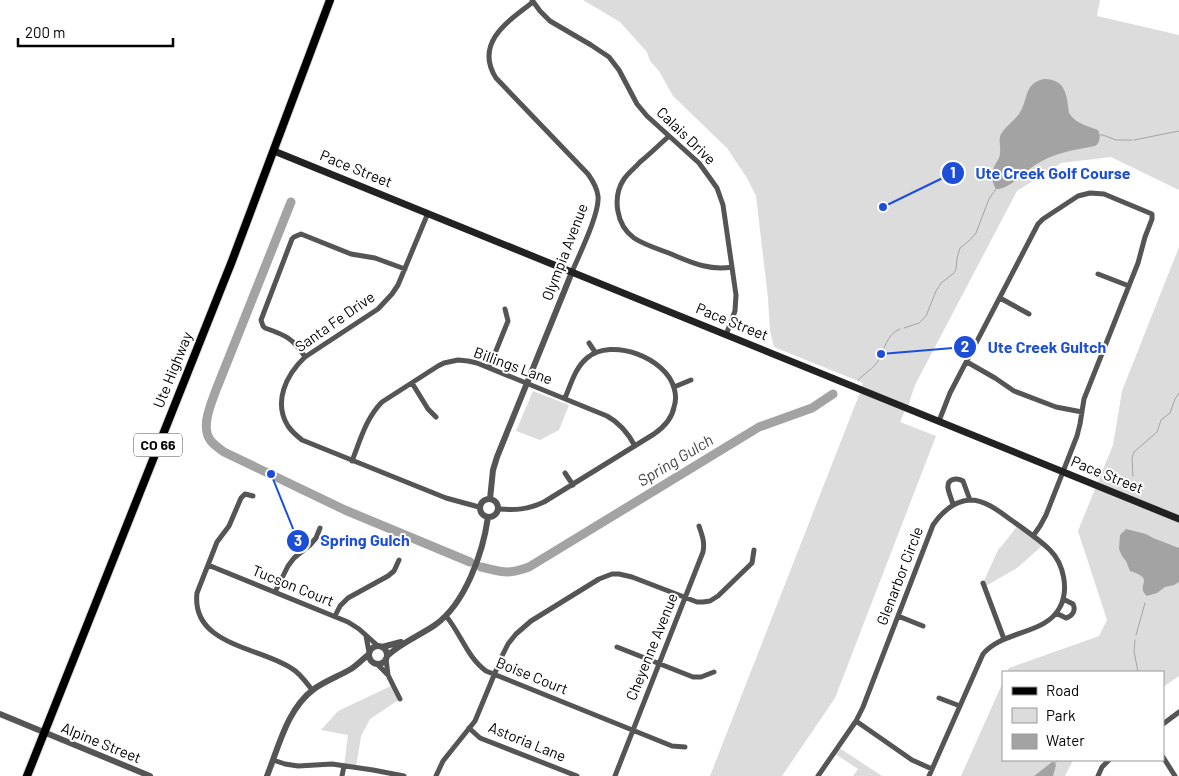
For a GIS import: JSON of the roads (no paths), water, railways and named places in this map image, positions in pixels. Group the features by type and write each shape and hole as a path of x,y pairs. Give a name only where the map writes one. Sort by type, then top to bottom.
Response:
{"main road":[{"name":"Ute Highway","path":"27,776 232,261 330,0"},
{"name":"Pace Street","path":"274,151 1179,519"}],"street":[{"name":"Calais Drive","path":"532,1 550,21 609,57 620,70 637,104 647,116 699,163 716,188 723,205 736,295 735,311 726,335"},
{"name":"Olympia Avenue","path":"490,499 495,463 590,227 597,207 598,196 596,187 588,174 496,78 491,69 490,47 496,34 532,1"},
{"path":"669,136 629,172 622,182 617,202 619,215 624,226 628,232 645,244 700,266 717,269 732,267"},
{"path":"939,421 950,393 1040,222 1078,196 1090,193 1104,194 1153,215 1138,263 1084,399 1077,436 1046,515 1033,536"},
{"name":"Santa Fe Drive","path":"428,213 398,285 392,294 378,309 305,357 295,366 285,384 281,405 288,426 302,440 446,498 479,507"},
{"path":"305,357 292,340 265,328 261,320 294,237 301,234 351,254 375,258 405,269"},
{"path":"1098,274 1129,286"},
{"path":"1000,298 1029,314"},
{"path":"489,368 508,321 505,309"},
{"path":"589,342 595,352"},
{"path":"498,509 520,510 544,502 660,430 670,420 676,395 670,378 664,369 658,365 648,359 623,350 607,349 595,352 580,366 565,398"},
{"name":"Billings Lane","path":"352,461 372,414 382,402 438,366 452,361 477,363 608,416 624,428 635,446"},
{"path":"967,362 1014,391 1056,408 1082,412"},
{"path":"674,387 691,380"},
{"path":"412,383 428,409 436,417"},
{"path":"565,473 572,485"},
{"path":"929,776 983,654 992,645 1050,620 1063,600 1064,583 1059,565 1051,551 993,508 970,500 963,481 960,479 954,479 948,486 953,505"},
{"path":"253,496 245,494 241,498 229,526 217,542 197,592 196,603 200,618 219,638 293,669 312,690"},
{"path":"490,499 495,502 498,509 494,516 488,517 481,514 479,507 484,500 490,499"},
{"name":"Glenarbor Circle","path":"818,776 856,721 863,707 933,525 942,512 953,505 970,500"},
{"path":"352,668 382,663 407,640 433,626 446,616 459,601 466,588 486,533 488,517"},
{"name":"Cheyenne Avenue","path":"615,776 704,547 704,539 698,526"},
{"path":"275,592 288,566 316,538 320,528"},
{"path":"436,776 443,761 475,721 508,644 524,626 604,577 616,574 629,576 697,602 710,601 718,596 752,563 754,550"},
{"path":"335,616 340,606 346,600 394,571 399,560"},
{"name":"Tucson Court","path":"208,565 335,616 355,626 380,647"},
{"path":"983,583 1004,639"},
{"path":"1056,613 1066,618 1071,616 1074,611 1073,604 1063,600"},
{"name":"Boise Court","path":"446,616 454,626 472,658 486,671 672,746 686,747"},
{"path":"898,616 923,626"},
{"path":"366,636 369,659 388,676 400,699"},
{"path":"267,776 292,715 301,701 312,690 352,668 373,648 407,640"},
{"path":"380,647 385,651 388,676"},
{"path":"618,647 694,677 714,672"},
{"path":"939,698 960,706"},
{"path":"1164,723 1179,712"},
{"name":"Alpine Street","path":"0,714 150,776"},
{"path":"856,721 912,760 932,769"},
{"name":"Astoria Lane","path":"469,728 480,738 577,776"},
{"path":"1164,759 1175,776"},
{"path":"273,760 298,766 332,764 404,776"},
{"path":"1098,776 1102,767 1108,761"},
{"path":"342,776 344,766"}],"water":[{"path":"1044,79 1061,85 1066,95 1069,113 1078,122 1098,130 1100,139 1095,146 1064,152 1042,161 1011,184 1001,189 996,189 992,180 992,173 1000,156 1001,134 1019,114 1029,88 1037,81"},
{"path":"1126,529 1146,534 1179,548 1179,582 1147,596 1143,589 1144,580 1138,574 1130,571 1119,549 1120,535"},
{"path":"1052,762 1056,765 1053,776 1034,776"}],"waterway":[{"path":"1134,140 1179,131"},
{"path":"1100,135 1116,140 1132,140"},
{"path":"904,328 919,323 926,316 941,283 954,273 960,248 976,233 989,199 996,189"},
{"name":"Spring Gulch","path":"291,202 212,402 206,423 208,436 224,452 345,510 470,562"},
{"path":"858,380 876,364 889,338 895,331 900,329"},
{"path":"1133,476 1132,458 1134,452 1157,432 1161,420 1170,413 1179,393"},
{"name":"Spring Gulch","path":"481,567 505,572 529,567 759,427 812,408 833,394"},
{"path":"1136,635 1145,603"},
{"path":"1135,640 1134,651 1138,671"}],"place":[{"name":"Ute Creek Golf Course","path":"883,207"},
{"name":"Ute Creek Gultch","path":"881,354"},
{"name":"Spring Gulch","path":"271,474"}]}
